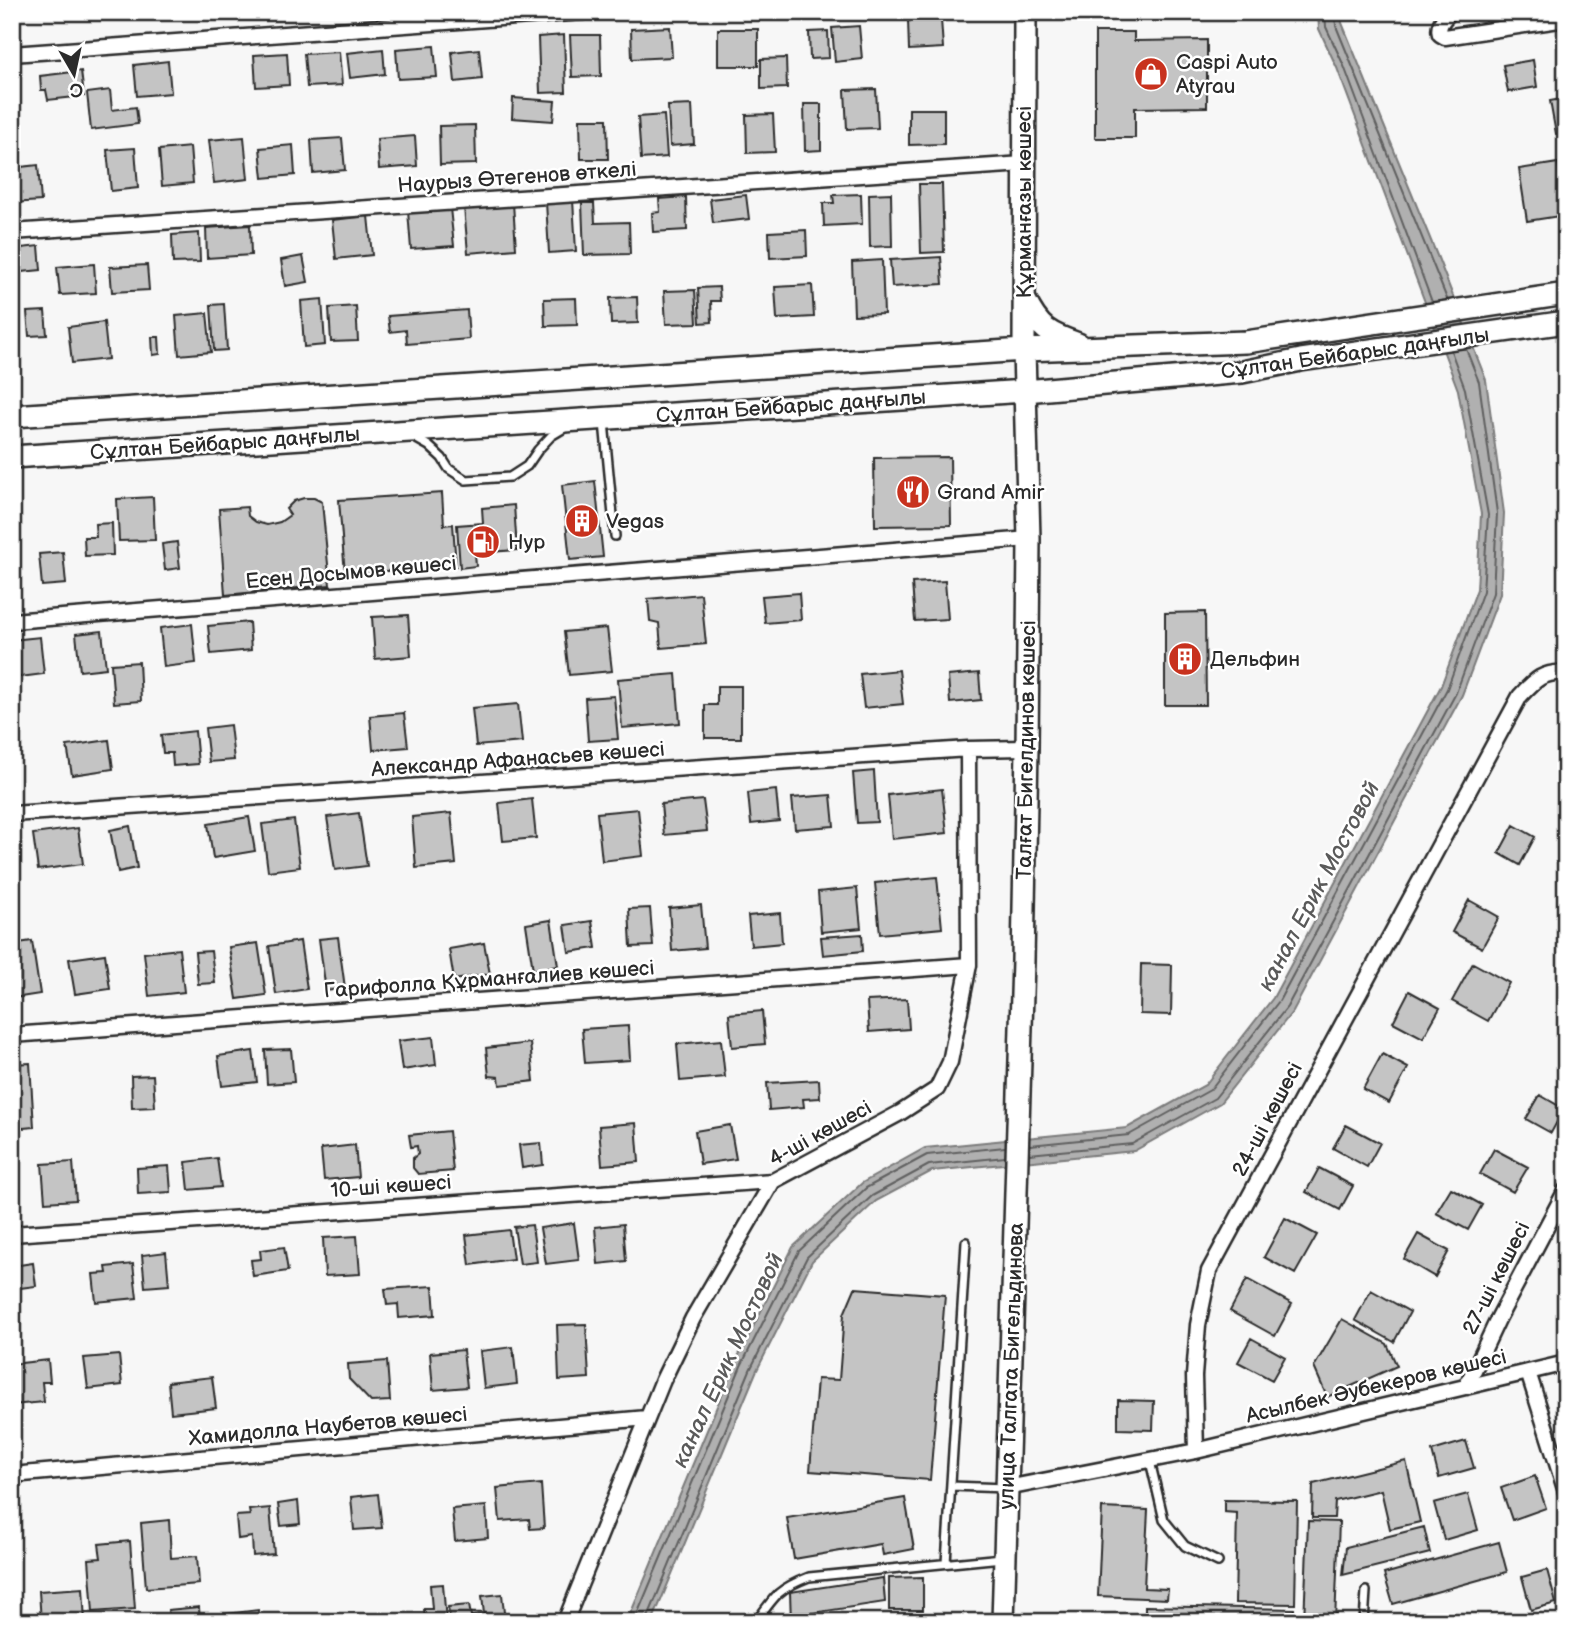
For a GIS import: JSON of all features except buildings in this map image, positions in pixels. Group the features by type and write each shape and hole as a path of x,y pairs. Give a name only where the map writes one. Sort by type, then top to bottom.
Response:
{"main road":[{"name":"Құрманғазы көшесі","path":"1025,12 1025,391"},
{"name":"Сұлтан Бейбарыс даңғылы","path":"12,416 1024,350 1246,342 1566,294"},
{"path":"1024,298 1043,329 1086,347"},
{"path":"976,353 1000,343 1012,333 1024,298"},
{"name":"Сұлтан Бейбарыс даңғылы","path":"12,457 1025,391 1242,372 1301,360 1564,324"},
{"path":"1027,437 1035,414 1045,403 1080,386"},
{"name":"Талғат Бигелдинов көшесі","path":"1018,1109 1027,748 1029,538 1025,391"},
{"path":"989,393 1013,408 1027,437"},
{"name":"улица Талгата Бигельдинова","path":"1003,1622 1018,1109"}],"street":[{"path":"12,54 583,12"},
{"path":"1450,12 1441,21 1438,29 1445,37 1566,19"},
{"name":"Наурыз Өтегенов өткелі","path":"12,232 1024,164"},
{"name":"Есен Досымов көшесі","path":"12,621 1029,538"},
{"name":"24-ші көшесі","path":"1196,1451 1195,1363 1198,1325 1209,1271 1520,696 1539,676 1560,673"},
{"name":"Александр Афанасьев көшесі","path":"12,814 1027,748"},
{"name":"4-ші көшесі","path":"565,1622 647,1418 694,1318 773,1181 900,1113 937,1089 950,1062 969,965 968,750"},
{"name":"Гарифолла Құрманғалиев көшесі","path":"12,1035 969,965"},
{"name":"10-ші көшесі","path":"12,1234 773,1181"},
{"name":"27-ші көшесі","path":"1466,1387 1499,1317 1566,1190"},
{"name":"Асылбек Әубекеров көшесі","path":"1196,1451 1566,1363"},
{"path":"1528,1372 1566,1492"},
{"name":"Хамидолла Наубетов көшесі","path":"12,1475 647,1418"},
{"path":"1007,1488 1196,1451"}],"lane":[{"path":"604,418 615,536"},
{"path":"403,431 429,446 449,469 466,480 510,477 527,466 551,436 578,420"},
{"path":"946,1563 966,1242"},
{"path":"1149,1460 1164,1520 1185,1546 1218,1562"},
{"path":"951,1486 1007,1488"},
{"path":"756,1622 777,1592 809,1577 1005,1558"},
{"path":"1364,1622 1366,1591"}],"water":[{"name":"канал Ерик Мостовой","path":"1318,12 1341,12 1342,23 1486,380 1504,513 1500,594 1462,695 1293,1011 1220,1103 1134,1151 932,1171 876,1201 812,1261 756,1372 652,1622 627,1622 735,1363 793,1247 862,1183 925,1148 1127,1128 1205,1085 1273,998 1441,686 1477,589 1481,514 1458,390 1337,68 1319,29"}],"place":[{"name":"Caspi Auto Atyrau","path":"1151,74"},
{"name":"Grand Amir","path":"913,492"},
{"name":"Vegas","path":"582,521"},
{"name":"Нур","path":"483,542"},
{"name":"Дельфин","path":"1185,659"}]}
